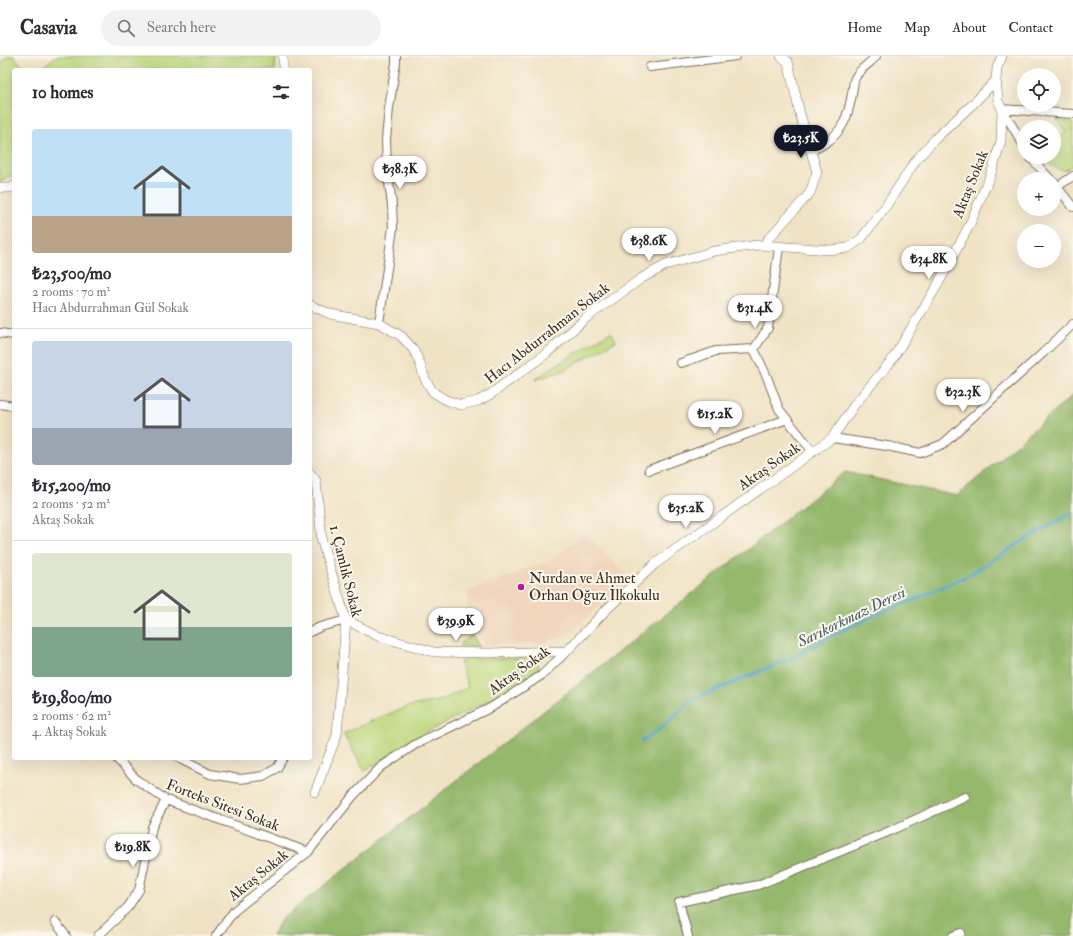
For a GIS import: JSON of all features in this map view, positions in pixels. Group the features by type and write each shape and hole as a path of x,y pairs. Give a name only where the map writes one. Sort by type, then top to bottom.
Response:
{"street":[{"path":"283,56 283,68"},
{"path":"379,323 393,228 392,205 387,168 386,140 396,56"},
{"path":"650,67 680,60 736,56"},
{"path":"764,245 810,193 817,172 788,62 781,56"},
{"path":"810,150 816,149 832,139 840,131 845,121 854,80 858,71 871,62 876,56"},
{"path":"996,80 1002,56"},
{"name":"Hacı Abdurrahman Sokak","path":"312,306 330,314 379,323 401,336 412,349 419,362 425,379 433,392 446,400 461,405 478,401 491,394 547,353 586,318 642,278 666,265 714,251 758,245 831,250 848,248 861,239 886,206 916,160 936,138 975,102 996,80"},
{"name":"Aktaş Sokak","path":"216,936 234,911 308,852 356,792 380,767 416,744 492,707 542,675 607,609 655,564 832,438 856,404 892,360 937,286 970,224 992,170 1001,141 1002,109 998,101 996,80"},
{"path":"1002,109 1073,114"},
{"path":"1002,109 1017,134"},
{"path":"1036,164 1044,172"},
{"path":"1061,182 1073,176"},
{"path":"0,187 12,188"},
{"path":"1061,191 1073,207"},
{"path":"754,349 768,328 779,247"},
{"path":"832,438 887,446 920,453 943,444 1073,324"},
{"path":"0,333 12,335"},
{"path":"681,363 716,351 754,349"},
{"path":"754,349 780,409 812,452"},
{"path":"0,404 12,406"},
{"path":"649,470 787,419"},
{"name":"1. Çamlık Sokak","path":"312,476 316,481 322,542 346,620 337,735 315,792"},
{"path":"312,631 320,627 346,620 378,636 434,652 489,653 567,651"},
{"name":"Forteks Sitesi Sokak","path":"118,760 137,780 166,800 308,852"},
{"name":"Forteks Sitesi Sokak","path":"182,760 210,774 240,779 263,776 277,768 283,760"},
{"path":"688,936 679,902 758,886 890,831 965,797"},
{"path":"98,936 128,907 139,890 152,827 166,800"},
{"path":"55,922 66,936"}],"shaded area":[{"name":"Nurdan ve Ahmet Orhan Oğuz İlkokulu","path":"586,533 629,578 568,635 540,644 484,645 467,614 468,596 466,592 549,561"}],"green space":[{"path":"7,56 14,56 24,68 12,68 12,175 0,183 0,71 2,62"},
{"path":"56,56 276,56 275,68 42,68"},
{"path":"1061,120 1073,123 1073,165 1064,171 1049,164 1061,164 1061,138 1066,132 1061,125"},
{"path":"611,332 616,341 565,370 535,380 551,368"},
{"path":"1073,395 1073,936 272,936 281,920 845,472 957,496"},
{"path":"472,635 479,646 460,646 461,643"},
{"path":"533,656 540,669 535,673 499,695 429,731 365,771 343,734 409,706 442,700 468,687 460,662 471,658 517,658"}],"waterway":[{"name":"Sarıkorkmaz Deresi","path":"642,741 660,729 692,700 794,657 833,635 969,575 1073,512"}],"place":[{"name":"Nurdan ve Ahmet Orhan Oğuz İlkokulu","path":"521,587"}]}
